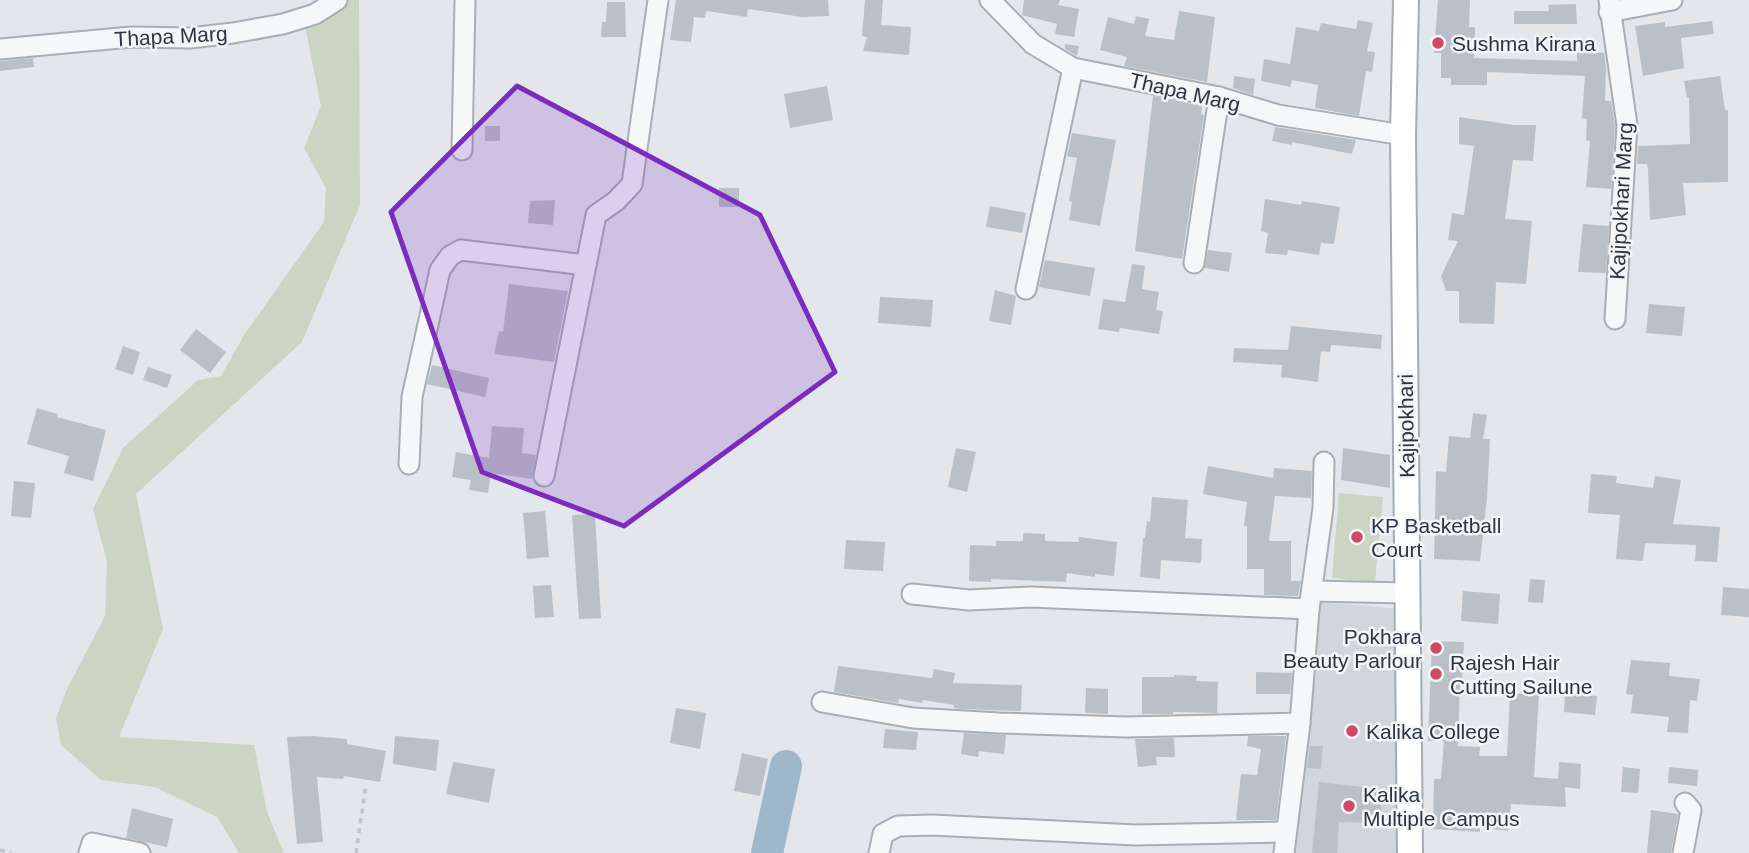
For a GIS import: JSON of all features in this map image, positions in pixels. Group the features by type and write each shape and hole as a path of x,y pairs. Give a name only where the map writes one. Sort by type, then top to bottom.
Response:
{"main road":[{"name":"Kajipokhari","path":"1406,0 1403,135 1410,853"}],"street":[{"name":"Thapa Marg","path":"0,49 117,38 190,38 233,33 283,24 315,14 337,0"},
{"path":"462,150 466,0"},
{"path":"544,476 596,215 616,201 632,184 658,0"},
{"name":"Thapa Marg","path":"990,0 1034,44 1073,68 1219,97 1278,115 1403,135"},
{"path":"1609,6 1672,0"},
{"name":"Kajipokhari Marg","path":"1609,6 1627,125 1615,319"},
{"path":"1026,289 1073,68"},
{"path":"1194,263 1219,97"},
{"path":"409,464 412,397 440,270 450,256 461,250 586,265"},
{"path":"1284,853 1300,723 1310,600 1323,508 1324,462"},
{"path":"912,594 969,600 1031,597 1310,600 1407,593"},
{"path":"822,702 913,718 999,723 1126,727 1300,723"},
{"path":"1683,853 1691,810 1685,803"},
{"path":"879,853 883,834 898,826 932,825 1136,835 1286,832"},
{"path":"89,853 92,843 140,853"}],"path":[{"path":"356,853 366,784"},
{"path":"0,850 11,853"}],"highlighted area":[{"path":"517,86 760,215 835,372 624,526 482,472 391,212"}],"shaded area":[{"name":"Kalika College","path":"1318,602 1400,609 1398,853 1293,853"}],"green space":[{"path":"343,0 359,0 360,205 302,342 136,494 163,629 119,737 254,745 267,812 284,853 239,853 217,817 155,787 101,780 61,745 56,718 66,691 105,616 107,562 93,509 123,448 198,380 221,376 244,335 324,222 326,188 304,148 321,106 303,16"},
{"name":"KP Basketball Court","path":"1339,493 1383,497 1375,582 1332,578"}],"building":[{"path":"676,0 828,0 829,16 802,17 748,9 747,17 706,11 705,18 694,17 691,42 670,40"},
{"path":"865,0 883,0 881,25 911,27 909,55 863,51 867,37 862,36"},
{"path":"1024,0 1060,0 1058,5 1079,9 1074,37 1055,34 1057,24 1022,15"},
{"path":"1438,0 1470,0 1469,27 1475,27 1474,58 1577,61 1577,52 1604,53 1605,101 1611,101 1615,125 1611,189 1586,187 1590,141 1586,140 1587,119 1582,118 1585,76 1487,72 1487,85 1451,85 1451,78 1441,78 1441,53 1434,53"},
{"path":"607,2 625,2 626,37 601,37 602,22 606,22"},
{"path":"1576,4 1577,24 1514,24 1514,11 1549,11 1548,5"},
{"path":"1179,11 1215,17 1207,82 1124,66 1127,57 1100,50 1108,17 1134,24 1136,16 1149,19 1145,36 1174,40"},
{"path":"1358,20 1373,23 1367,51 1375,52 1372,72 1366,71 1359,116 1315,108 1318,85 1292,80 1290,87 1261,81 1264,59 1290,64 1296,27 1319,31 1321,23 1356,29"},
{"path":"1712,21 1714,34 1681,38 1684,68 1643,76 1635,26 1665,22 1665,27"},
{"path":"1065,44 1079,46 1077,56 1065,49"},
{"path":"33,58 34,67 0,71 0,61"},
{"path":"1234,76 1255,79 1253,95 1233,88"},
{"path":"1720,76 1725,110 1728,110 1728,182 1683,183 1686,215 1650,220 1648,169 1647,164 1637,164 1638,146 1690,144 1689,97 1687,98 1684,81"},
{"path":"827,86 833,120 790,128 784,94"},
{"path":"1153,96 1202,106 1201,114 1204,115 1182,259 1135,251"},
{"path":"1459,117 1514,125 1536,125 1533,161 1513,160 1505,219 1532,221 1526,284 1496,282 1494,324 1459,323 1459,291 1446,291 1441,276 1458,241 1448,240 1452,213 1464,215 1474,146 1459,144"},
{"path":"485,126 500,126 500,141 485,141"},
{"path":"1275,127 1356,140 1352,154 1292,142 1292,145 1272,141"},
{"path":"1072,133 1116,140 1100,226 1069,220 1072,202 1069,201 1077,158 1067,156"},
{"path":"719,188 739,188 739,207 719,207"},
{"path":"1265,199 1301,205 1302,201 1340,207 1334,244 1321,243 1319,255 1288,250 1287,255 1265,253 1268,233 1261,231"},
{"path":"555,200 553,225 528,223 530,201"},
{"path":"990,206 1026,213 1022,233 986,227"},
{"path":"1583,224 1609,226 1606,273 1578,272"},
{"path":"1208,250 1232,253 1229,272 1205,268"},
{"path":"1045,260 1095,268 1090,296 1039,287"},
{"path":"1132,264 1145,266 1142,289 1159,292 1156,310 1163,311 1159,334 1120,328 1119,332 1098,329 1103,299 1125,302"},
{"path":"509,284 568,291 554,362 494,354 499,331 503,332"},
{"path":"995,290 1016,296 1011,325 989,321"},
{"path":"880,297 933,300 931,327 878,323"},
{"path":"1649,304 1685,307 1682,336 1646,333"},
{"path":"1291,326 1382,335 1381,349 1331,345 1330,352 1321,351 1318,382 1281,377 1282,365 1233,362 1234,348 1288,350"},
{"path":"196,329 226,352 210,373 180,350"},
{"path":"123,346 140,352 133,375 115,369"},
{"path":"432,365 489,378 485,397 427,384"},
{"path":"148,367 172,375 167,388 143,380"},
{"path":"37,408 58,414 57,417 106,430 93,481 64,473 69,456 27,444"},
{"path":"1473,413 1487,415 1483,439 1490,439 1480,561 1434,559 1436,471 1446,472 1449,436 1470,438"},
{"path":"492,426 524,428 522,453 536,455 532,479 491,473 488,493 469,490 471,480 452,477 456,452 489,458"},
{"path":"956,448 976,452 967,492 948,487"},
{"path":"1343,448 1390,455 1390,488 1341,480"},
{"path":"1208,466 1273,478 1274,468 1312,471 1311,498 1275,496 1269,541 1291,541 1291,581 1301,581 1298,596 1264,595 1264,569 1247,569 1247,526 1244,526 1247,502 1203,494"},
{"path":"1591,474 1617,476 1616,483 1653,488 1655,476 1681,480 1673,524 1720,527 1717,562 1695,561 1696,545 1645,543 1643,561 1616,559 1620,515 1588,513"},
{"path":"14,481 35,483 31,518 11,516"},
{"path":"1152,497 1188,500 1185,538 1202,539 1201,563 1161,560 1160,579 1140,577 1143,538 1147,521 1150,522"},
{"path":"545,511 549,557 527,559 523,513"},
{"path":"595,514 601,618 579,619 572,515"},
{"path":"1023,533 1045,534 1045,541 1078,542 1079,537 1117,542 1114,576 1095,574 1095,577 1067,573 1066,582 991,579 991,582 969,581 970,545 996,546 996,541 1023,541"},
{"path":"846,540 885,542 883,571 844,569"},
{"path":"1530,579 1545,580 1543,603 1528,602"},
{"path":"551,585 554,617 535,618 533,586"},
{"path":"1723,587 1749,589 1749,617 1721,615"},
{"path":"1463,591 1500,594 1498,624 1461,621"},
{"path":"1432,641 1464,642 1458,746 1480,747 1479,756 1507,756 1510,693 1539,695 1534,777 1558,779 1559,762 1581,764 1580,789 1565,787 1566,807 1511,804 1508,831 1480,827 1480,832 1433,829 1434,779 1441,779 1444,741 1428,741"},
{"path":"1631,660 1670,663 1669,676 1700,679 1697,701 1690,700 1688,733 1667,732 1669,717 1631,713 1633,695 1626,694"},
{"path":"838,666 932,678 934,669 955,673 953,683 1022,685 1021,711 961,709 954,708 954,705 923,700 922,703 899,699 898,703 834,692"},
{"path":"1256,672 1292,673 1290,694 1256,694"},
{"path":"1197,676 1196,681 1218,682 1217,713 1142,714 1142,677"},
{"path":"1086,688 1108,689 1108,714 1085,713"},
{"path":"1565,693 1597,696 1595,715 1564,712"},
{"path":"676,708 706,713 700,749 670,743"},
{"path":"885,729 918,732 916,750 883,748"},
{"path":"964,733 1006,735 1004,754 979,751 978,757 961,754"},
{"path":"395,736 439,740 436,771 393,764"},
{"path":"1248,736 1286,736 1276,820 1236,820 1241,774 1257,775 1261,749 1247,746"},
{"path":"287,737 347,739 347,744 386,751 380,782 344,776 343,779 317,777 323,842 297,844"},
{"path":"1174,738 1175,757 1156,757 1157,765 1138,767 1135,739"},
{"path":"1310,746 1323,746 1321,769 1307,768"},
{"path":"742,753 768,759 760,796 734,791"},
{"path":"453,762 495,769 489,803 446,794"},
{"path":"1623,767 1640,769 1638,793 1621,792"},
{"path":"1669,767 1698,770 1697,786 1668,783"},
{"name":"Kalika Multiple Campus","path":"1319,782 1380,789 1382,823 1339,822 1337,853 1312,853"},
{"path":"132,808 173,819 167,847 126,838"},
{"path":"1651,810 1678,814 1671,853 1647,853"}],"waterway":[{"path":"767,853 786,766"}],"place":[{"name":"Sushma Kirana","path":"1438,43"},
{"name":"KP Basketball Court","path":"1357,537"},
{"name":"Pokhara Beauty Parlour","path":"1436,648"},
{"name":"Rajesh Hair Cutting Sailune","path":"1436,674"},
{"name":"Kalika College","path":"1352,731"},
{"name":"Kalika Multiple Campus","path":"1349,806"}]}
